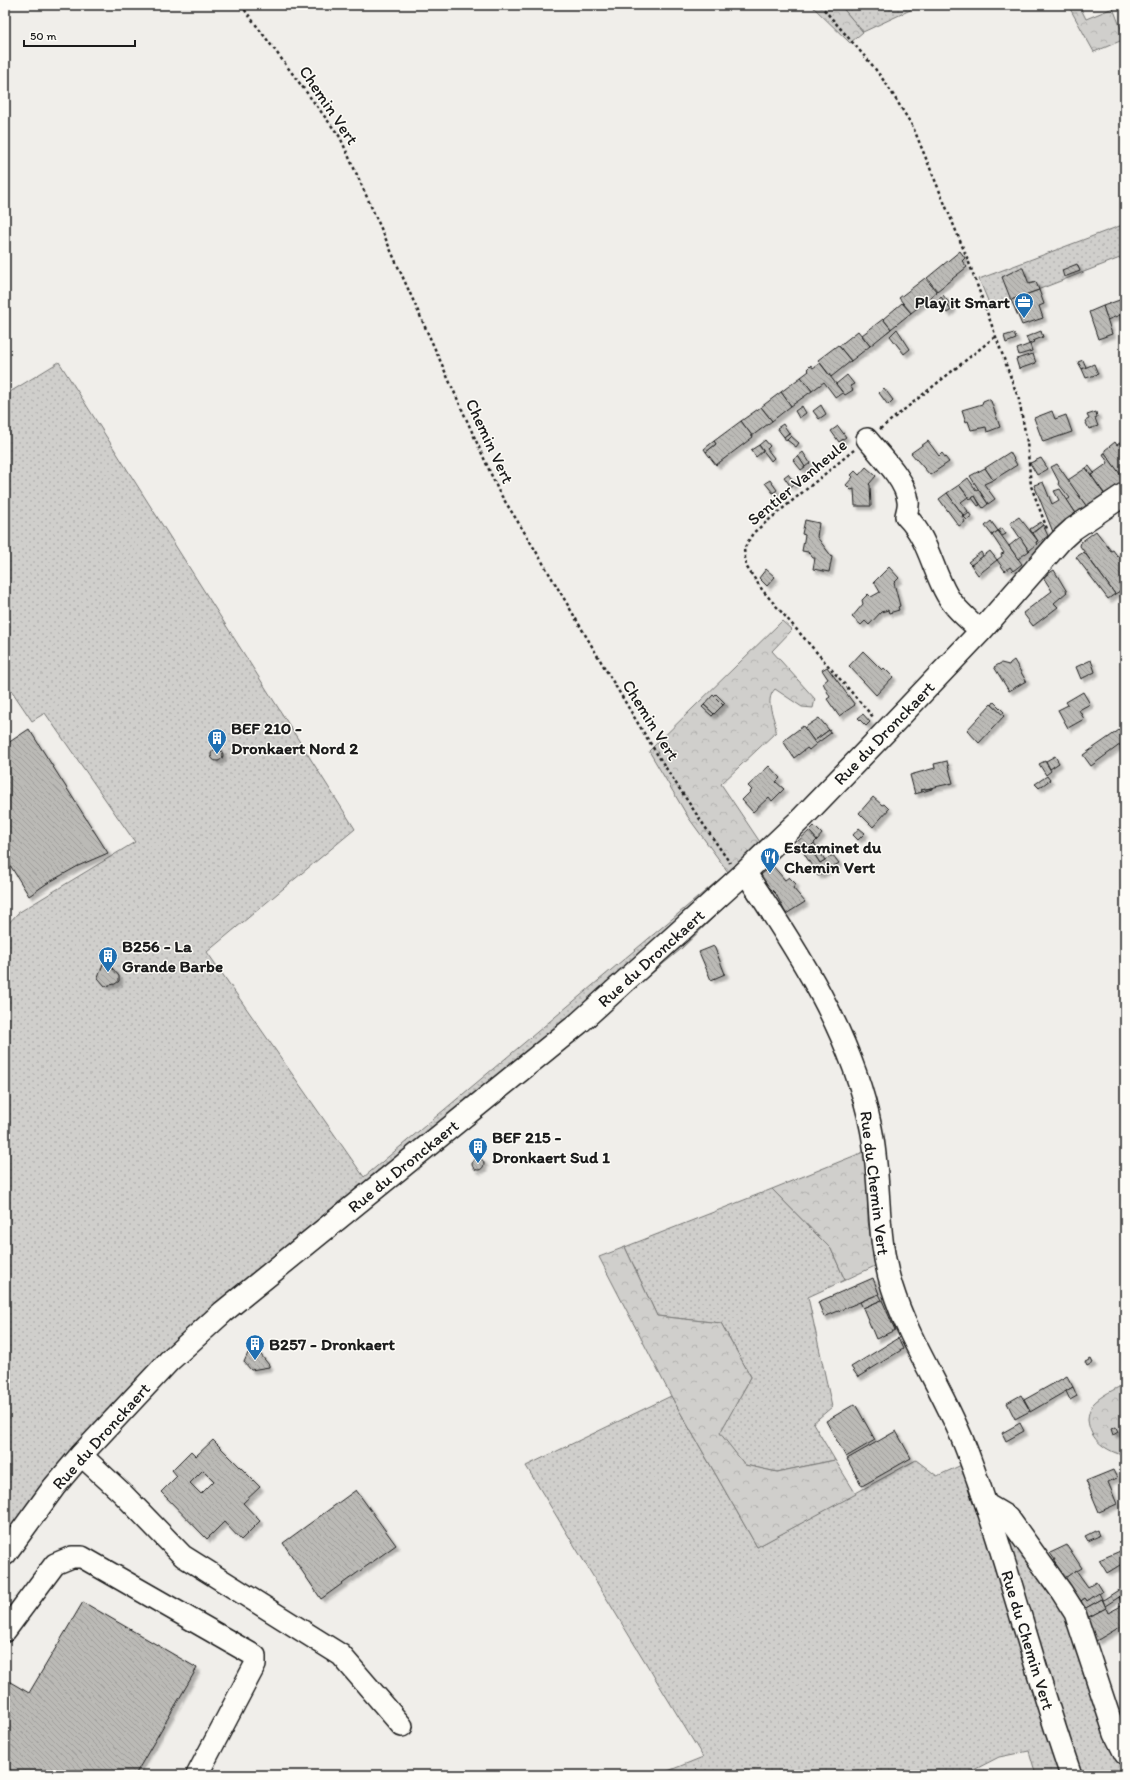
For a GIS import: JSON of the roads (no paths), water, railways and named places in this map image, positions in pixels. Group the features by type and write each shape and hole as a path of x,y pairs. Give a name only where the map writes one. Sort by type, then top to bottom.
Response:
{"main road":[{"name":"Rue du Dronckaert","path":"5,1540 42,1485 78,1440 157,1364 206,1326 579,1023 743,874 803,817 981,631 1056,546 1073,529 1125,494"},
{"name":"Rue du Dronckaert","path":"5,1554 50,1492 81,1455 166,1365 206,1326"}],"street":[{"path":"867,439 900,480 905,490 908,503 906,516 921,533 948,596 958,610 981,631"},
{"name":"Rue du Chemin Vert","path":"743,874 765,902 808,974 846,1045 860,1084 872,1130 877,1172 882,1245 890,1282 911,1334 959,1433 986,1504 1071,1775"},
{"path":"81,1455 121,1492 183,1556 341,1655 402,1726"},
{"name":"Rue du Chemin Vert","path":"986,1504 1008,1518 1062,1591 1075,1613 1115,1734 1125,1754"},
{"path":"5,1631 55,1564 72,1557 82,1557 255,1656 255,1665 197,1775"}],"place":[{"name":"Play it Smart","path":"1024,319"},
{"name":"BEF 210 - Dronkaert Nord 2","path":"217,755"},
{"name":"Estaminet du Chemin Vert","path":"770,874"},
{"name":"B256 - La Grande Barbe","path":"108,973"},
{"name":"BEF 215 - Dronkaert Sud 1","path":"478,1164"},
{"name":"B257 - Dronkaert","path":"255,1361"}]}
